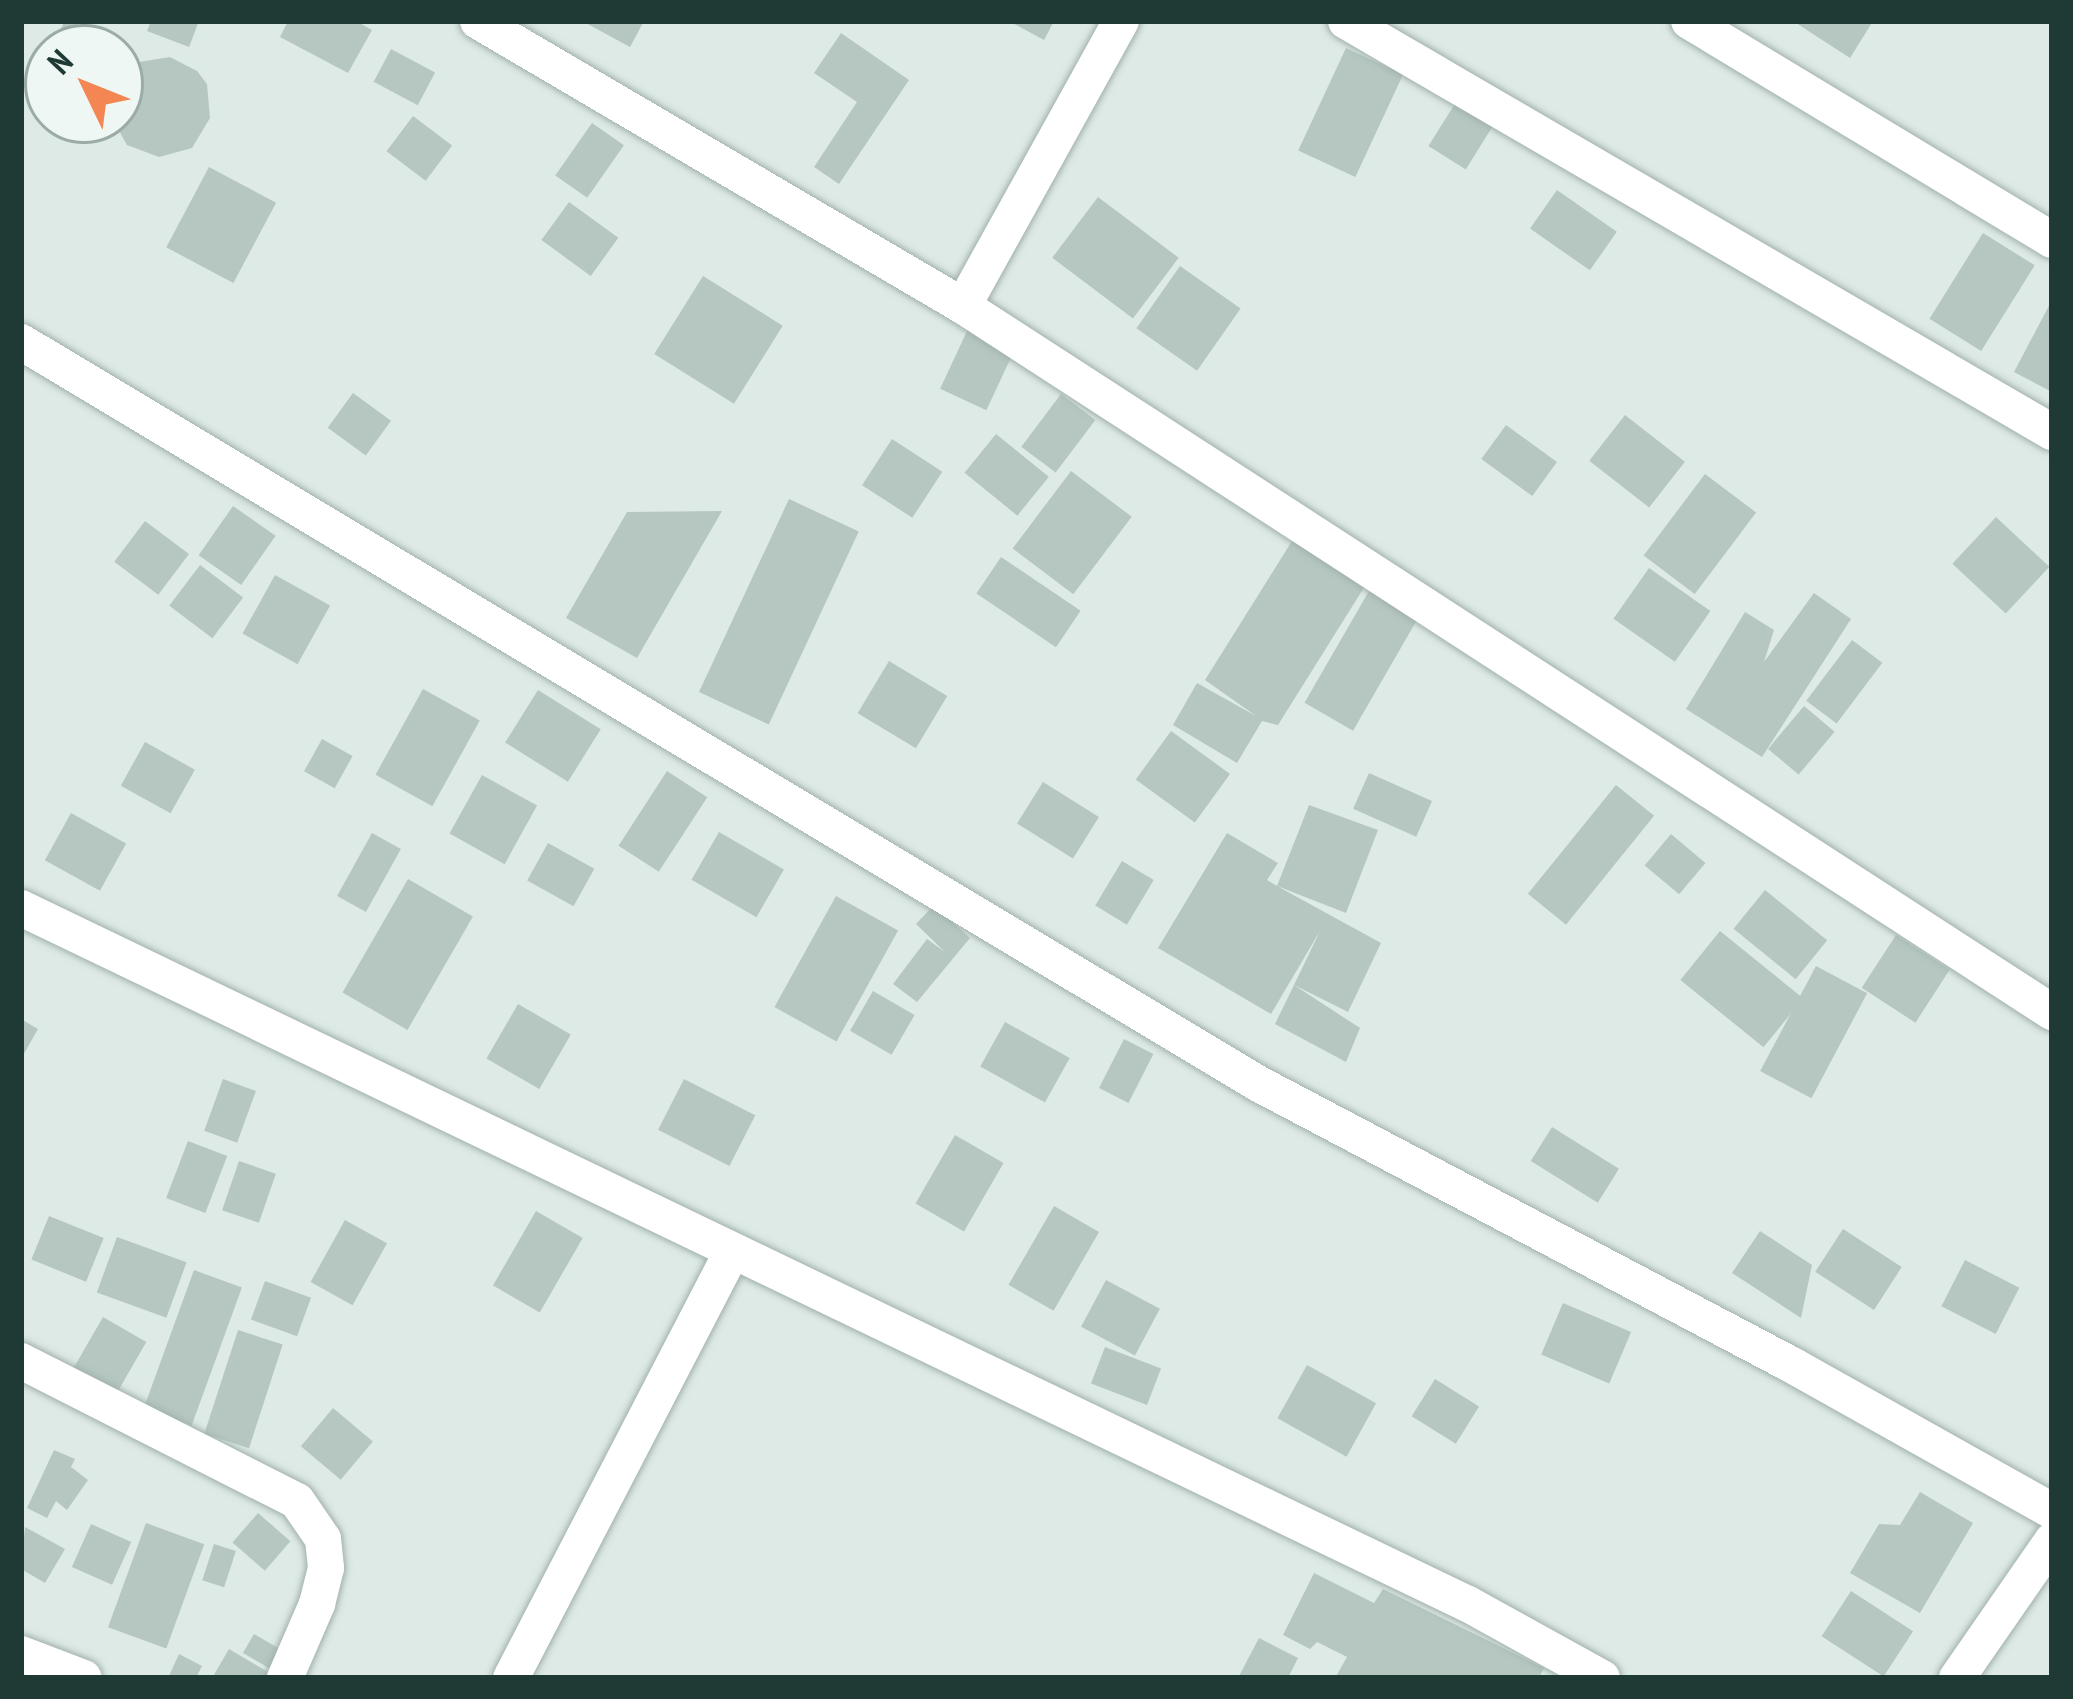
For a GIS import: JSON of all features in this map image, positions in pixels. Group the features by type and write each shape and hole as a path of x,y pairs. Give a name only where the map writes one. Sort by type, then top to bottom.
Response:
{"street":[{"path":"478,21 963,306 2052,1012"},
{"path":"963,306 1121,21"},
{"path":"1346,21 2052,432"},
{"path":"1689,21 2052,240"},
{"path":"21,342 1259,1084 1792,1365 2052,1510"},
{"path":"21,908 1468,1604 1602,1678"},
{"path":"511,1678 731,1252"},
{"path":"21,1361 298,1501 323,1539 326,1568 317,1604 285,1678"},
{"path":"1957,1678 2052,1541"},
{"path":"21,1654 84,1678"}],"building":[{"path":"151,21 199,21 189,47 147,31"},
{"path":"288,21 356,21 372,30 348,73 280,37"},
{"path":"582,21 644,21 630,47"},
{"path":"1009,21 1054,21 1044,40"},
{"path":"1793,21 1873,21 1850,58"},
{"path":"841,33 909,80 839,184 814,167 857,102 814,73"},
{"path":"1346,48 1403,75 1355,177 1298,150"},
{"path":"391,49 435,72 418,105 374,82"},
{"path":"170,57 197,71 207,84 210,118 192,148 159,157 126,144 144,144 144,61"},
{"path":"1456,102 1493,125 1466,169 1428,146"},
{"path":"413,116 452,145 426,181 387,151"},
{"path":"592,123 624,145 587,198 555,175"},
{"path":"209,167 276,203 233,283 166,247"},
{"path":"1557,190 1617,232 1590,270 1530,229"},
{"path":"1098,197 1179,258 1133,318 1052,258"},
{"path":"569,202 618,238 591,276 541,240"},
{"path":"1983,233 2035,265 1981,351 1929,319"},
{"path":"1180,266 1241,308 1197,371 1136,328"},
{"path":"703,276 783,326 734,404 654,354"},
{"path":"2052,300 2052,392 2014,372"},
{"path":"968,329 1014,351 986,410 940,389"},
{"path":"353,393 391,421 366,455 328,428"},
{"path":"1061,394 1095,420 1056,473 1021,447"},
{"path":"1625,415 1685,462 1649,507 1589,461"},
{"path":"1506,425 1557,462 1532,496 1481,459"},
{"path":"996,434 1049,477 1017,516 965,473"},
{"path":"892,439 942,472 912,518 862,485"},
{"path":"1071,471 1132,517 1073,594 1013,548"},
{"path":"1705,474 1756,513 1695,594 1644,555"},
{"path":"789,499 859,532 769,725 699,692"},
{"path":"233,506 276,536 241,585 199,555"},
{"path":"722,511 637,658 566,618 627,512"},
{"path":"1996,517 2049,567 2006,614 1952,564"},
{"path":"145,521 189,554 158,595 114,562"},
{"path":"1292,541 1365,586 1278,725 1262,721 1237,763 1173,725 1197,683 1256,716 1205,680"},
{"path":"1001,557 1081,611 1056,647 976,593"},
{"path":"200,565 243,597 212,638 169,606"},
{"path":"1649,568 1710,611 1675,662 1613,619"},
{"path":"275,575 330,606 298,664 243,634"},
{"path":"1369,591 1417,619 1353,731 1304,703"},
{"path":"1814,593 1851,619 1762,757 1686,709 1745,612 1774,630 1764,662"},
{"path":"1852,640 1882,663 1837,724 1806,701"},
{"path":"889,661 947,696 916,748 858,713"},
{"path":"423,689 480,721 432,806 375,775"},
{"path":"538,690 601,729 568,782 505,743"},
{"path":"1804,706 1835,732 1799,775 1768,749"},
{"path":"1171,731 1230,774 1195,822 1136,780"},
{"path":"322,739 353,756 335,788 304,771"},
{"path":"145,742 195,770 171,813 121,786"},
{"path":"667,771 707,797 659,872 619,846"},
{"path":"1369,773 1432,801 1416,837 1353,809"},
{"path":"482,775 537,806 505,864 450,834"},
{"path":"1043,782 1099,817 1073,859 1017,824"},
{"path":"1616,785 1654,816 1566,925 1528,894"},
{"path":"1309,805 1378,830 1346,913 1277,886"},
{"path":"71,813 126,844 100,891 45,860"},
{"path":"719,832 784,870 756,917 692,880"},
{"path":"372,833 401,849 366,912 337,896"},
{"path":"1227,833 1278,863 1267,880 1381,943 1348,1012 1294,985 1320,931 1271,1014 1158,948"},
{"path":"1671,834 1705,863 1679,894 1645,865"},
{"path":"548,843 594,869 574,906 527,881"},
{"path":"1122,861 1154,880 1127,925 1095,906"},
{"path":"408,879 473,916 407,1030 342,992"},
{"path":"1765,890 1827,940 1796,979 1734,929"},
{"path":"836,896 898,930 837,1041 774,1007"},
{"path":"934,905 970,938 917,1002 893,984 927,939 945,952 916,924"},
{"path":"1720,931 1803,998 1764,1047 1680,980"},
{"path":"1896,935 1950,970 1915,1023 1862,988"},
{"path":"1816,966 1867,993 1811,1098 1760,1071"},
{"path":"1294,985 1360,1028 1346,1062 1275,1024"},
{"path":"873,991 915,1015 892,1055 850,1031"},
{"path":"518,1004 571,1034 539,1089 487,1059"},
{"path":"21,1019 38,1029 21,1059"},
{"path":"1005,1022 1070,1058 1045,1102 980,1067"},
{"path":"1124,1039 1153,1054 1128,1103 1099,1088"},
{"path":"223,1079 256,1091 237,1143 204,1131"},
{"path":"684,1079 755,1115 729,1166 658,1130"},
{"path":"1552,1127 1619,1169 1598,1203 1531,1161"},
{"path":"955,1135 1003,1163 964,1231 916,1203"},
{"path":"188,1141 227,1156 205,1213 166,1198"},
{"path":"239,1161 276,1174 259,1223 222,1210"},
{"path":"1054,1206 1099,1232 1054,1311 1008,1285"},
{"path":"536,1211 583,1238 540,1312 493,1285"},
{"path":"49,1216 104,1238 86,1282 31,1260"},
{"path":"345,1220 387,1243 353,1305 311,1282"},
{"path":"1843,1229 1902,1267 1874,1310 1815,1272"},
{"path":"1760,1231 1812,1265 1801,1318 1732,1273"},
{"path":"117,1237 187,1262 166,1318 97,1292"},
{"path":"1965,1260 2019,1288 1996,1334 1941,1306"},
{"path":"194,1270 242,1287 192,1426 144,1408"},
{"path":"1106,1280 1160,1309 1135,1355 1081,1327"},
{"path":"265,1281 311,1298 297,1336 251,1320"},
{"path":"1563,1303 1631,1332 1609,1383 1541,1355"},
{"path":"103,1317 146,1342 113,1400 70,1375"},
{"path":"238,1330 283,1345 249,1448 204,1434"},
{"path":"1105,1347 1161,1369 1147,1405 1091,1383"},
{"path":"1307,1365 1376,1403 1347,1457 1277,1418"},
{"path":"1435,1379 1479,1407 1456,1444 1412,1416"},
{"path":"333,1408 373,1441 341,1480 301,1446"},
{"path":"54,1450 75,1459 71,1467 88,1480 67,1510 56,1501 47,1518 27,1508"},
{"path":"1920,1492 1973,1523 1920,1613 1850,1573 1879,1524 1900,1525"},
{"path":"258,1513 290,1541 265,1571 232,1542"},
{"path":"146,1523 204,1544 166,1649 108,1627"},
{"path":"91,1524 131,1542 112,1585 72,1567"},
{"path":"25,1527 65,1549 45,1583 21,1569"},
{"path":"214,1544 236,1551 224,1587 202,1580"},
{"path":"1314,1573 1374,1603 1383,1589 1544,1668 1539,1678 1335,1678 1347,1657 1317,1642 1310,1649 1283,1635"},
{"path":"1851,1591 1913,1631 1884,1677 1822,1636"},
{"path":"254,1634 290,1655 279,1674 243,1653"},
{"path":"1259,1638 1298,1658 1288,1678 1238,1678"},
{"path":"229,1649 278,1678 212,1678"},
{"path":"179,1654 202,1666 196,1678 169,1676"}]}
